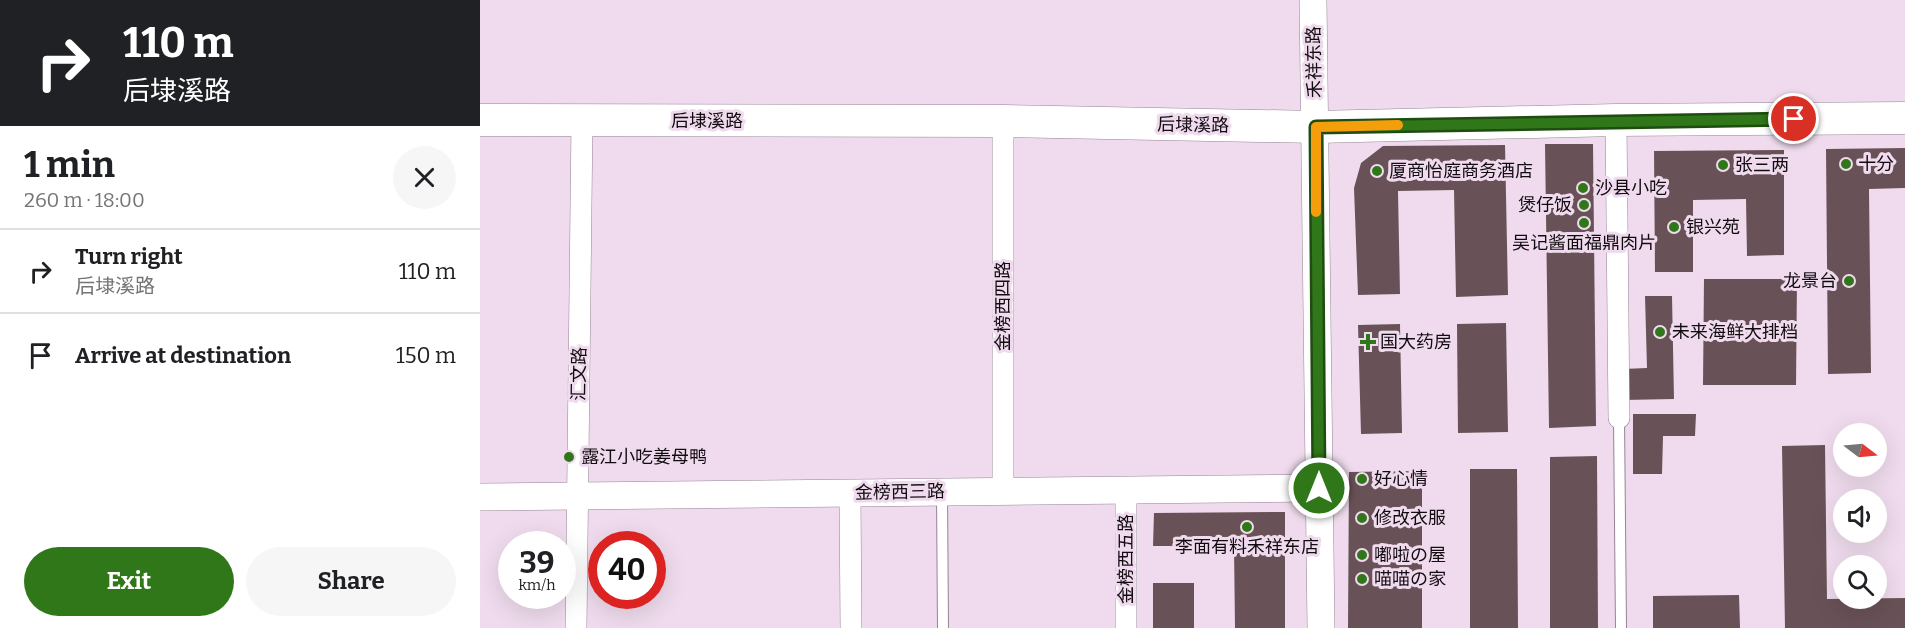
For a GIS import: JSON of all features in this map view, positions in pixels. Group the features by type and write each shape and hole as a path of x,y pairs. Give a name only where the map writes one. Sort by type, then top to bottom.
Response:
{"main road":[{"name":"后埭溪路","path":"480,120 1003,121 1316,127 1616,120 1905,118"}],"street":[{"name":"禾祥东路","path":"1313,0 1321,628"},
{"path":"1616,120 1619,418"},
{"name":"汇文路","path":"576,628 582,121"},
{"name":"金榜西四路","path":"1003,121 1003,491"},
{"name":"金榜西三路","path":"480,497 1319,488"},
{"name":"金榜西五路","path":"1125,490 1126,628"},
{"path":"850,493 851,628"}],"lane":[{"path":"1619,418 1621,628"},
{"path":"942,492 943,628"}],"building":[{"path":"1545,144 1593,144 1596,426 1549,428"},
{"path":"1505,145 1508,295 1456,297 1454,190 1398,191 1400,294 1358,295 1354,188 1361,163 1383,146"},
{"name":"龙景台","path":"1905,148 1905,188 1869,189 1871,373 1828,374 1826,149"},
{"name":"银兴苑","path":"1784,150 1784,255 1747,256 1746,199 1693,200 1693,272 1655,272 1654,151"},
{"path":"1704,279 1797,279 1796,385 1703,385"},
{"name":"未来海鲜大排档","path":"1645,296 1672,296 1674,399 1624,400 1623,369 1647,368"},
{"path":"1506,323 1508,432 1458,433 1457,324"},
{"path":"1400,324 1402,433 1361,434 1358,325"},
{"path":"1633,414 1696,414 1695,436 1663,436 1662,474 1633,474"},
{"path":"1825,445 1827,599 1833,599 1833,609 1887,609 1887,598 1905,598 1905,628 1785,628 1782,446"},
{"path":"1597,456 1598,628 1550,628 1550,457"},
{"path":"1470,469 1517,469 1518,628 1470,628"},
{"path":"1422,471 1422,628 1348,628 1349,472"},
{"path":"1285,512 1285,628 1235,628 1234,546 1153,546 1154,513"},
{"path":"1153,583 1194,583 1194,628 1153,628"},
{"path":"1739,595 1740,628 1653,628 1653,596"}],"slow traffic":[{"path":"1316,212 1316,127 1398,125"}],"place":[{"name":"十分","path":"1846,164"},
{"name":"张三两","path":"1723,165"},
{"name":"厦商怡庭商务酒店","path":"1377,171"},
{"name":"沙县小吃","path":"1583,188"},
{"name":"煲仔饭","path":"1584,205"},
{"name":"吴记酱面福鼎肉片","path":"1584,223"},
{"name":"银兴苑","path":"1674,227"},
{"name":"龙景台","path":"1849,281"},
{"name":"未来海鲜大排档","path":"1660,332"},
{"name":"国大药房","path":"1368,342"},
{"name":"露江小吃姜母鸭","path":"569,457"},
{"name":"好心情","path":"1362,479"},
{"name":"修改衣服","path":"1362,518"},
{"name":"李面有料禾祥东店","path":"1247,527"},
{"name":"嘟啦の屋","path":"1362,555"},
{"name":"喵喵の家","path":"1362,579"}],"route":[{"path":"1319,488 1316,127 1616,120 1794,119"}]}
